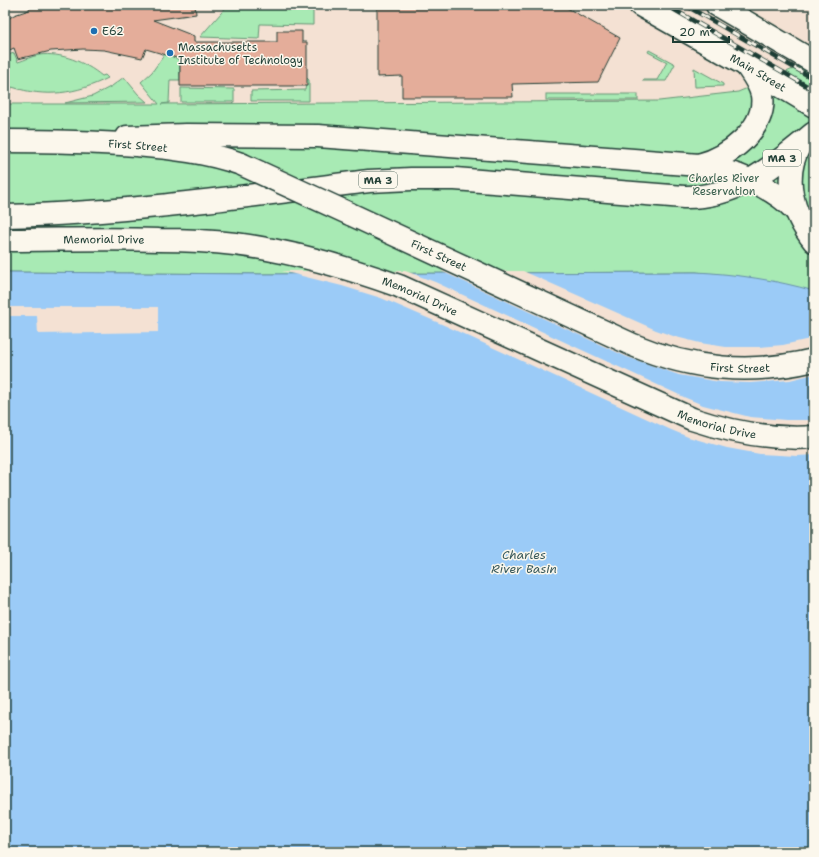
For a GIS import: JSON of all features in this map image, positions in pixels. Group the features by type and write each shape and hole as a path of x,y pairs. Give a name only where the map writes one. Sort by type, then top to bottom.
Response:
{"main road":[{"name":"Main Street","path":"640,5 746,65 814,106"},
{"path":"717,5 814,62"},
{"path":"699,165 713,161 732,150 744,139 756,123 761,106 762,95 758,84 746,65"},
{"path":"5,141 63,141 166,136 305,136 699,165 728,172 750,181 778,195 795,210"},
{"path":"807,139 794,158 791,175 792,194 795,210 814,242"},
{"name":"MA 3","path":"5,216 47,215 115,210 397,179 455,179 696,197 709,196 750,181 762,174 807,139"},
{"name":"First Street","path":"63,141 119,143 173,148 208,154 241,164 633,345 678,360 712,367 746,369 773,367 814,360"},
{"name":"Memorial Drive","path":"5,240 127,239 217,242 281,251 368,275 430,300 692,419 727,429 757,434 814,437"}],"green space":[{"path":"228,5 313,5 313,25 260,24 259,39 200,37"},
{"name":"Charles River Reservation","path":"179,47 180,80 170,80 169,103 161,104 659,101 738,92 798,67 814,63 814,291 749,278 696,272 264,274 5,272 5,104 159,104 141,82 152,72 167,51"},
{"path":"649,50 675,64 666,81 643,81 657,80 667,62 648,52"},
{"path":"14,53 18,62 34,56 47,54 72,59 88,66 102,76 105,75 108,78 84,88 61,93 37,92 12,87 8,102 5,102 5,56"},
{"path":"694,68 723,84 723,86 695,87"},
{"path":"124,77 138,94 147,102 65,103 93,96 112,86"},
{"path":"307,78 309,80 309,101 251,101 251,91 305,90"},
{"path":"181,88 234,89 234,102 181,102"},
{"path":"546,94 638,94 638,100 546,100"}],"water":[{"name":"Charles River Basin","path":"5,272 264,274 696,272 756,278 814,291 814,852 5,852"}],"pier":[{"path":"282,271 405,271 411,273 435,282 703,405 750,417 786,420 814,420 814,455 797,456 760,454 727,448 688,437 446,326 381,298 342,286"},
{"path":"441,271 523,271 656,330 700,343 726,347 759,347 783,345 814,338 814,374 790,380 750,383 720,382 679,375 627,357"},
{"path":"5,282 8,282 9,307 158,307 158,332 38,334 37,316 5,316"}],"building":[{"path":"30,5 195,5 196,14 153,20 194,36 194,42 277,42 277,31 302,31 302,42 307,42 307,86 180,86 180,59 146,49 142,58 104,50 83,49 51,51 18,59 14,48 5,52 5,21 14,15 29,10"},
{"path":"377,5 562,5 620,38 598,82 512,84 513,97 402,97 402,76 377,77"}],"railway":[{"path":"666,5 814,90"},
{"path":"685,5 814,79"}],"place":[{"name":"E62","path":"94,31"},
{"name":"Massachusetts Institute of Technology","path":"170,53"}]}
